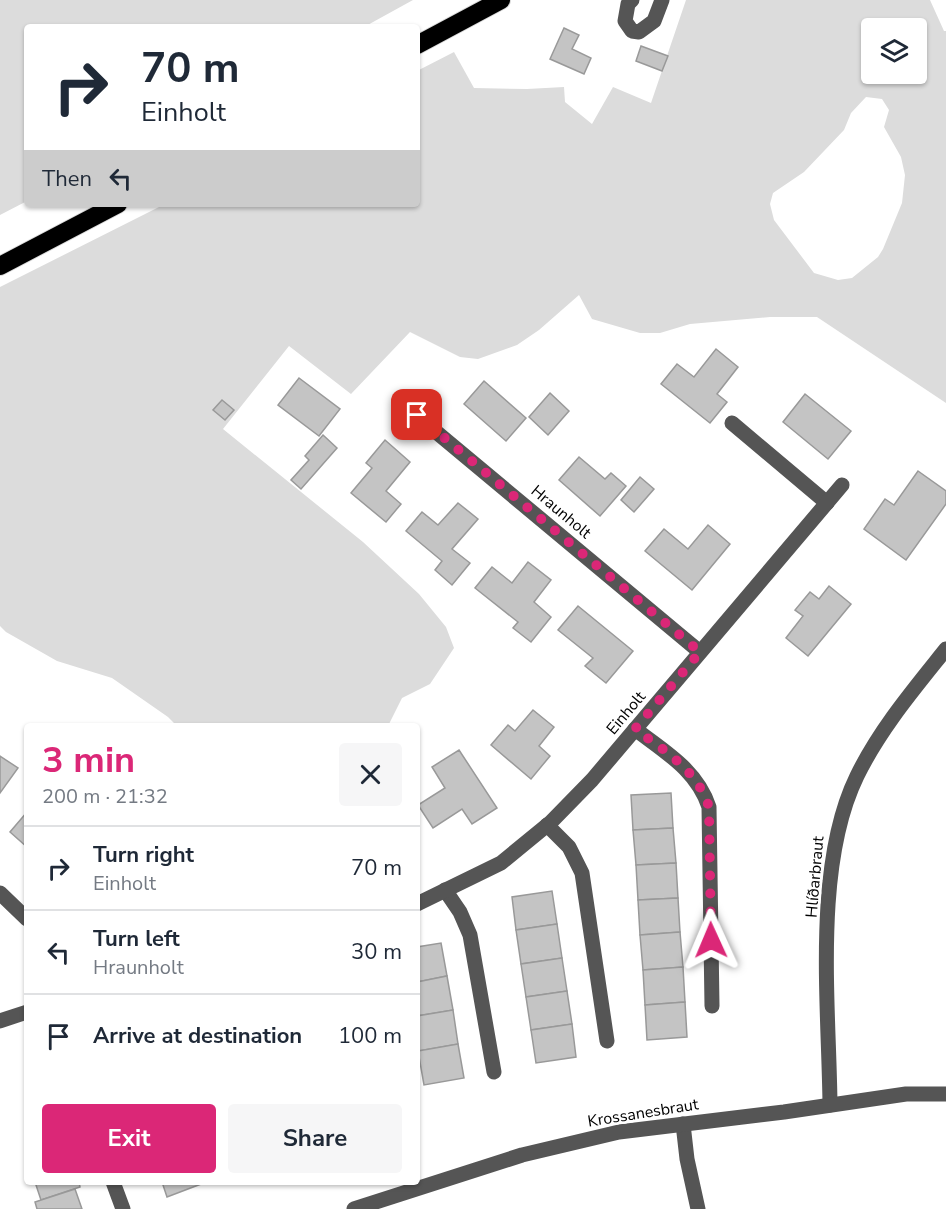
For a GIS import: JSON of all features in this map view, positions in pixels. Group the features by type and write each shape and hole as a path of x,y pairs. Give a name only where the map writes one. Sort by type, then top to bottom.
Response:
{"highway":[{"path":"420,43 501,0"},
{"path":"0,266 112,207"}],"street":[{"path":"632,0 628,4 625,21 632,31 639,32 645,30 654,21 662,0"},
{"name":"Hraunholt","path":"399,400 700,652"},
{"path":"732,423 827,503"},
{"name":"Einholt","path":"420,902 501,863 547,825 592,780 842,485"},
{"name":"Hlíðarbraut","path":"830,1105 827,957 830,875 838,825 856,776 888,722 946,649"},
{"path":"635,729 687,771 704,793 709,807 712,1006"},
{"path":"547,825 569,847 582,873 607,1041"},
{"path":"445,890 460,912 470,935 494,1072"},
{"path":"0,893 24,916"},
{"path":"0,1022 24,1013"},
{"name":"Krossanesbraut","path":"354,1209 522,1155 619,1132 906,1094 946,1094"},
{"path":"683,1124 687,1159 698,1209"},
{"path":"114,1185 123,1209"}],"shaded area":[{"path":"0,0 413,0 369,24 24,24 24,203 0,215"},
{"path":"686,0 930,0 946,31 946,403 817,317 770,317 690,324 660,333 640,333 592,319 579,295 539,330 517,345 478,359 460,357 410,332 351,394 289,346 223,429 363,542 419,594 446,627 454,648 430,684 402,698 390,723 174,723 112,678 57,661 6,632 0,626 0,287 159,207 420,207 420,69 454,52 474,88 564,87 565,102 592,124 613,87 651,103","holes":["866,97 882,99 889,110 884,127 901,157 905,175 902,203 883,249 878,257 852,278 838,280 814,273 774,220 770,204 773,193 804,172 844,130 851,113"]}],"building":[{"path":"564,28 579,35 572,49 591,58 584,74 550,59"},
{"path":"641,46 668,56 662,71 636,61"},
{"path":"716,349 738,367 717,394 727,402 710,423 661,384 677,364 694,377"},
{"path":"299,378 340,409 319,436 278,405"},
{"path":"484,381 526,418 506,441 464,404"},
{"path":"550,393 569,411 548,435 529,417"},
{"path":"805,394 851,431 828,459 783,422"},
{"path":"222,400 234,410 225,420 213,410"},
{"path":"323,435 337,448 301,489 291,480 309,460 305,456"},
{"path":"385,440 410,462 386,491 401,504 386,522 351,493 372,468 366,463"},
{"path":"579,457 605,479 611,473 626,486 600,516 559,480"},
{"path":"918,471 946,491 946,504 906,560 864,529 885,499 894,505"},
{"path":"640,477 654,489 634,512 621,500"},
{"path":"458,503 478,519 452,549 470,563 452,585 435,570 442,561 406,531 422,512 438,525"},
{"path":"708,525 730,544 692,590 645,551 664,529 688,549"},
{"path":"528,562 551,580 534,602 551,617 531,642 513,628 518,622 475,588 492,567 512,583"},
{"path":"829,586 851,604 808,656 786,638 803,616 795,610 810,592 819,599"},
{"path":"578,606 633,651 606,683 585,666 593,658 558,630"},
{"path":"533,710 554,727 539,746 550,756 531,779 491,745 508,725 515,731"},
{"path":"459,750 497,808 472,824 462,809 433,828 420,808 420,804 445,788 432,767"},
{"path":"0,756 18,768 0,793"},
{"path":"671,793 673,828 633,830 631,795"},
{"path":"24,816 24,844 10,832"},
{"path":"673,828 676,863 636,865 633,830"},
{"path":"676,863 678,898 638,900 636,865"},
{"path":"552,891 557,924 516,930 512,897"},
{"path":"678,898 680,932 640,935 638,900"},
{"path":"557,924 562,958 521,964 516,930"},
{"path":"680,932 683,967 643,970 640,935"},
{"path":"441,943 447,976 420,981 420,946"},
{"path":"562,958 567,991 526,997 521,964"},
{"path":"683,967 685,1002 645,1005 643,970"},
{"path":"447,976 453,1010 420,1016 420,981"},
{"path":"567,991 572,1024 531,1030 526,997"},
{"path":"685,1002 687,1037 647,1040 645,1005"},
{"path":"453,1010 458,1044 420,1051 420,1016"},
{"path":"572,1024 576,1057 536,1063 531,1030"},
{"path":"458,1044 464,1078 424,1085 420,1051"},
{"path":"36,1185 80,1185 80,1187 41,1200"},
{"path":"163,1185 198,1185 167,1197"},
{"path":"75,1189 82,1209 37,1209 35,1202"}],"route":[{"path":"417,415 700,652 635,729 680,763 695,778 704,793 709,807 711,940"}]}
